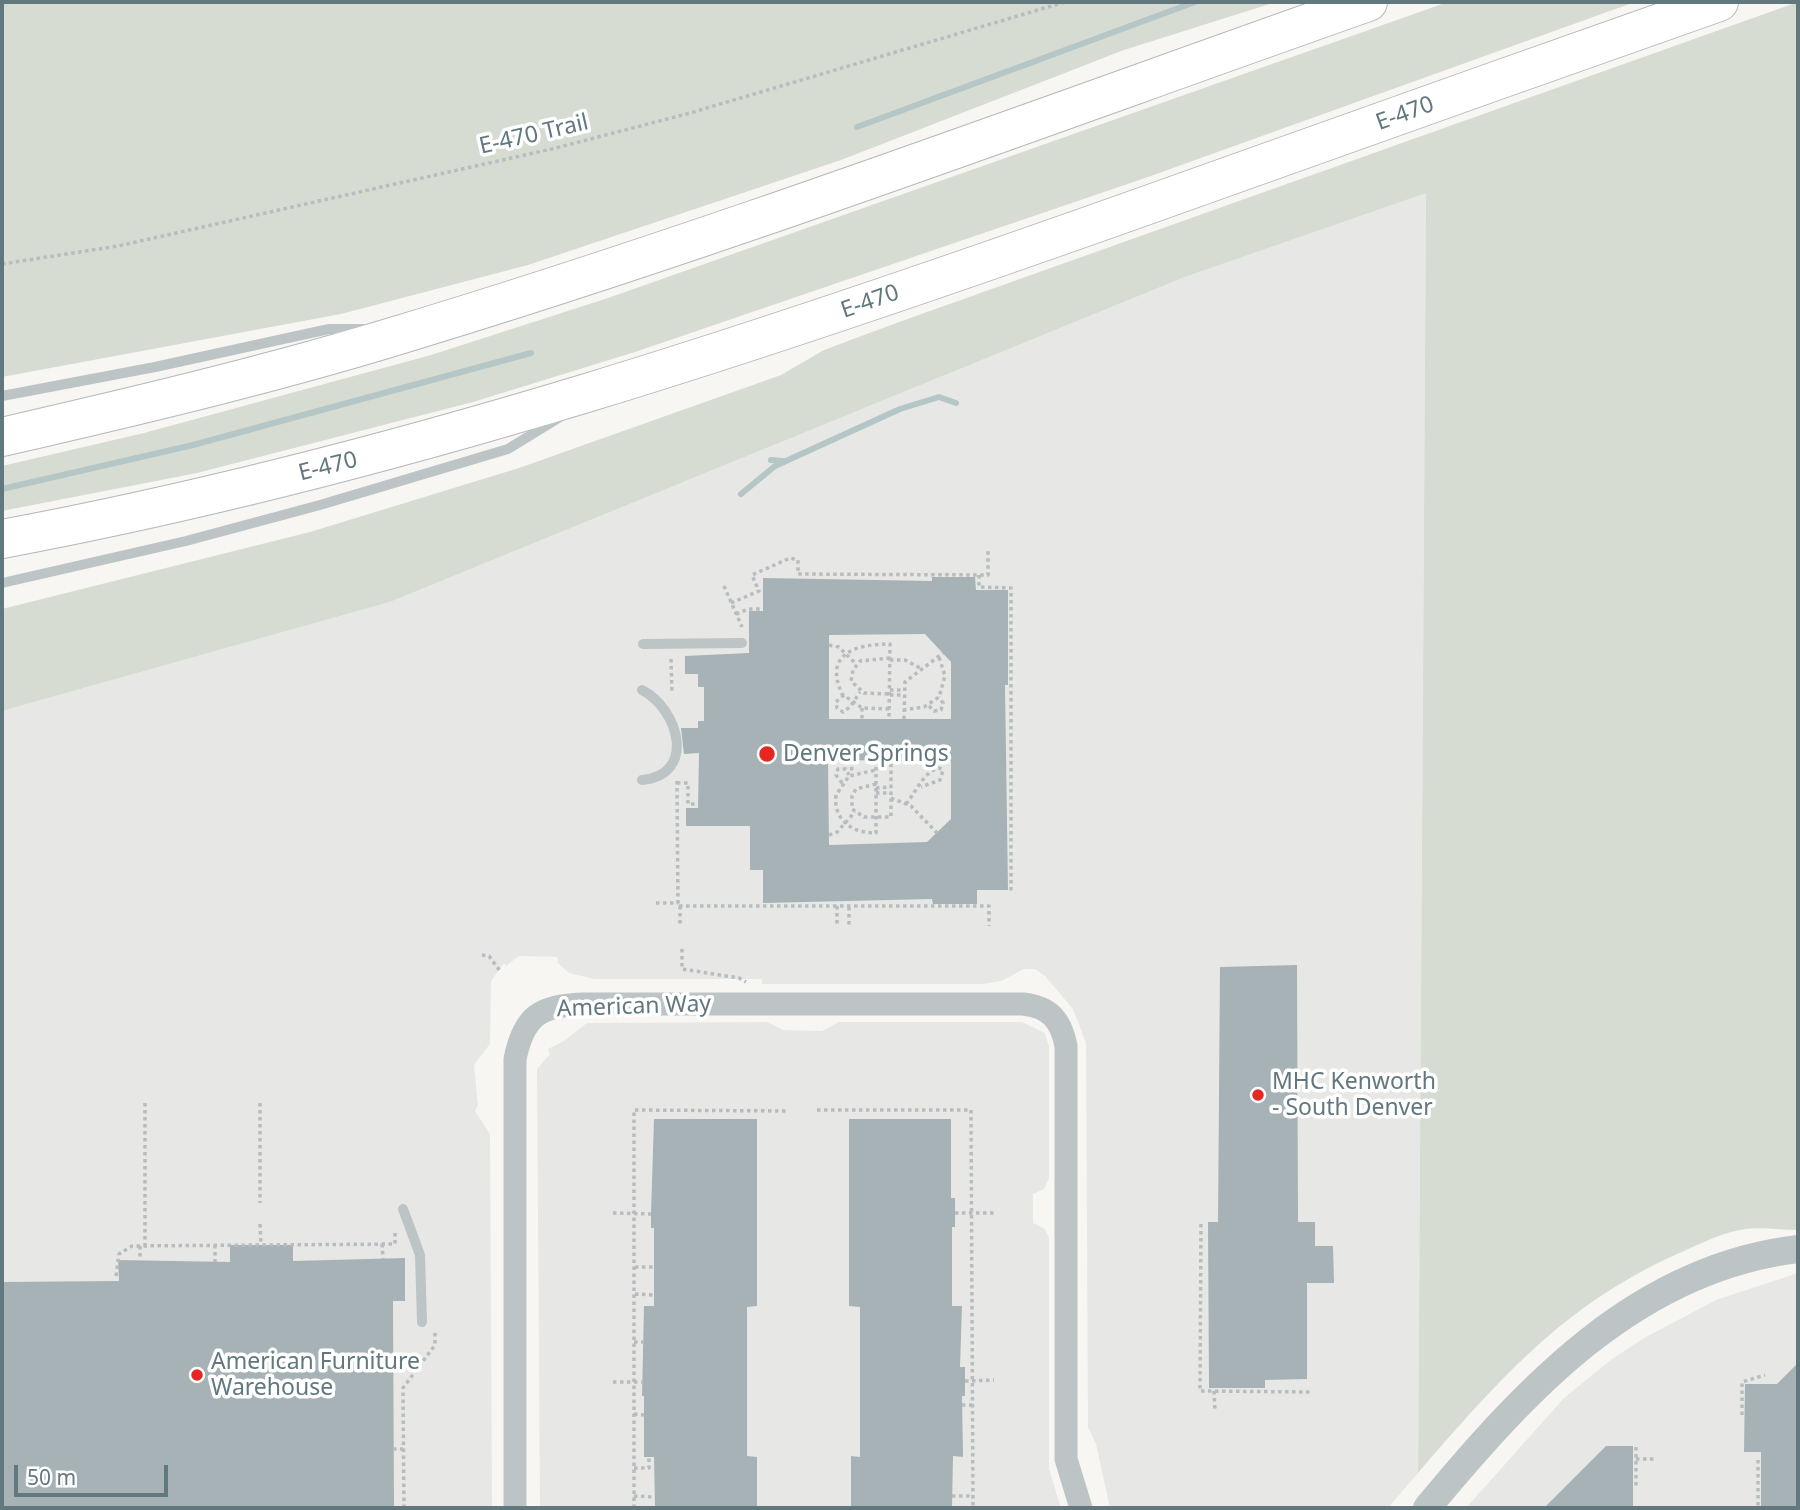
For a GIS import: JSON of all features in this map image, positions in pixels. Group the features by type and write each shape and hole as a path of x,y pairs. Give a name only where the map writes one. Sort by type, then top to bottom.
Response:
{"highway":[{"path":"2,437 416,329 702,238 1368,2"},
{"name":"E-470","path":"2,539 181,502 333,466 603,391 1005,256 1719,2"}],"street":[{"name":"American Way","path":"515,1508 514,1066 523,1031 536,1013 556,1005 583,1004 1023,1004 1052,1013 1059,1021 1066,1046 1066,1459 1081,1508"},
{"path":"1427,1508 1522,1399 1563,1361 1607,1328 1644,1304 1699,1276 1762,1255 1798,1249"}],"lane":[{"path":"2,396 155,367 328,329 416,329"},
{"path":"2,583 186,541 320,505 508,449 603,391"},
{"path":"643,644 742,643"},
{"path":"642,690 654,696 667,712 676,729 677,744 674,758 662,776 642,780"},
{"path":"403,1209 420,1255 422,1322"}],"path":[{"name":"E-470 Trail","path":"2,264 118,246 556,148 690,113 1065,2"},
{"path":"731,603 759,591 752,575 795,557 797,574 988,575 988,551"},
{"path":"979,575 979,587 1011,588 1011,894"},
{"path":"724,586 744,631 733,631"},
{"path":"736,614 750,609 763,609"},
{"path":"889,709 862,708 844,695 838,686 836,672 846,653 856,646 890,643 889,719"},
{"path":"829,645 839,647 856,664"},
{"path":"671,653 672,695 676,702"},
{"path":"903,710 929,705 939,697 945,676 941,655 905,682 903,693 903,710 904,719"},
{"path":"903,693 860,691 851,681 856,664 864,659 905,660 922,669"},
{"path":"844,695 836,702 840,711 847,710 860,691"},
{"path":"929,705 934,711 941,710 943,702 939,697"},
{"path":"862,708 862,719"},
{"path":"850,775 851,760"},
{"path":"876,760 876,770 876,788 876,817 876,833 856,830 845,824 835,802 842,783 850,775 876,770"},
{"path":"891,760 891,793 891,817 864,817 855,812 850,803 856,789 876,788 891,793 906,804 937,833"},
{"path":"906,804 921,787 928,773 939,768 943,770 940,780 921,787"},
{"path":"842,783 836,775 838,769 846,769 850,775"},
{"path":"680,926 677,783 682,771"},
{"path":"677,783 688,783 688,804 698,804"},
{"path":"829,835 845,824 855,812"},
{"path":"656,903 989,906 989,926"},
{"path":"836,906 837,925"},
{"path":"849,906 849,925"},
{"path":"682,949 682,969 739,978 746,982"},
{"path":"482,956 489,957 500,971"},
{"path":"140,1260 143,1246 145,1103"},
{"path":"260,1103 260,1203"},
{"path":"634,1508 634,1110 789,1111"},
{"path":"817,1110 971,1110 973,1508"},
{"path":"613,1213 651,1214"},
{"path":"955,1213 995,1213"},
{"path":"260,1224 261,1245"},
{"path":"1201,1224 1200,1391 1313,1392"},
{"path":"116,1276 119,1254 129,1247 394,1244 394,1226"},
{"path":"382,1244 383,1259"},
{"path":"215,1245 215,1262"},
{"path":"634,1267 654,1267"},
{"path":"634,1294 654,1295"},
{"path":"404,1508 403,1388 435,1345 435,1319"},
{"path":"634,1342 644,1342"},
{"path":"1742,1415 1742,1382 1765,1375"},
{"path":"965,1381 994,1380"},
{"path":"613,1382 642,1382"},
{"path":"1214,1391 1215,1411"},
{"path":"962,1405 973,1405"},
{"path":"634,1414 644,1415"},
{"path":"1636,1447 1636,1487"},
{"path":"393,1449 404,1450"},
{"path":"634,1468 649,1468 649,1457"},
{"path":"1636,1459 1654,1459"},
{"path":"1758,1460 1758,1508"},
{"path":"634,1496 654,1497"},
{"path":"952,1496 973,1496"}],"shaded area":[{"path":"2,2 1276,2 1124,50 841,160 528,265 341,314 2,377"},
{"path":"1448,2 1635,2 1148,177 635,352 473,402 197,473 2,511 2,466 144,433 431,355 608,298"},
{"path":"1798,2 1798,1230 1754,1228 1724,1234 1635,1275 1598,1298 1565,1322 1504,1377 1418,1473 1426,193 1185,277 390,602 2,711 2,609 310,532 519,468 781,375 824,350 899,322"},
{"path":"1426,192 1418,1473 1388,1508 1110,1508 1096,1444 1088,1427 1086,1043 1073,1009 1045,976 1035,969 1024,969 1001,981 983,984 762,984 762,979 594,979 569,973 558,963 557,957 519,956 506,966 504,963 491,981 490,1044 474,1065 478,1105 475,1111 490,1134 492,1508 2,1508 2,711 390,602 1185,277"},
{"path":"767,1022 783,1030 822,1031 839,1022 1022,1022 1045,1033 1049,1047 1049,1178 1044,1189 1033,1194 1033,1223 1045,1229 1049,1238 1049,1469 1061,1508 540,1508 537,1069 550,1054 548,1049 564,1041 587,1023"},
{"path":"1798,1273 1798,1508 1466,1508 1564,1398 1612,1359 1644,1338 1716,1300"}],"building":[{"path":"932,577 975,577 976,590 1008,590 1008,685 1005,685 1008,890 977,890 977,904 933,904 932,899 763,903 763,870 750,870 750,826 686,826 686,808 698,808 699,753 684,754 681,728 698,728 698,721 704,721 704,687 698,687 698,674 685,674 685,656 749,653 749,611 763,611 763,578 932,581","holes":["925,634 951,662 951,719 829,719 829,635","828,760 951,761 951,819 927,842 829,845"]},
{"name":"MHC Kenworth - South Denver","path":"1297,965 1298,1222 1315,1222 1315,1246 1333,1246 1334,1283 1307,1283 1307,1379 1265,1380 1265,1388 1209,1388 1208,1222 1218,1222 1220,967"},
{"path":"654,1119 757,1119 757,1306 747,1307 747,1456 757,1457 757,1508 655,1508 654,1457 644,1457 642,1396 644,1306 654,1306 654,1228 651,1228 651,1214"},
{"path":"849,1119 951,1119 951,1198 955,1198 955,1227 952,1227 952,1306 962,1306 960,1367 965,1367 965,1396 962,1396 963,1457 953,1456 952,1508 851,1508 851,1456 860,1457 860,1307 849,1306"},
{"name":"American Furniture Warehouse","path":"230,1245 293,1245 293,1261 405,1258 405,1301 393,1301 394,1508 2,1508 2,1282 119,1281 118,1260 230,1262"},
{"path":"1798,1363 1798,1508 1761,1508 1761,1452 1744,1452 1745,1384 1777,1384"},
{"path":"1606,1446 1633,1446 1633,1508 1544,1508"}],"waterway":[{"path":"857,127 1195,2"},
{"path":"2,489 193,445 531,353"},
{"path":"741,494 775,466 900,409 939,397 956,403"},
{"path":"771,460 783,461"}],"place":[{"name":"Denver Springs","path":"767,754"},
{"name":"MHC Kenworth - South Denver","path":"1258,1095"},
{"name":"American Furniture Warehouse","path":"197,1375"}]}
